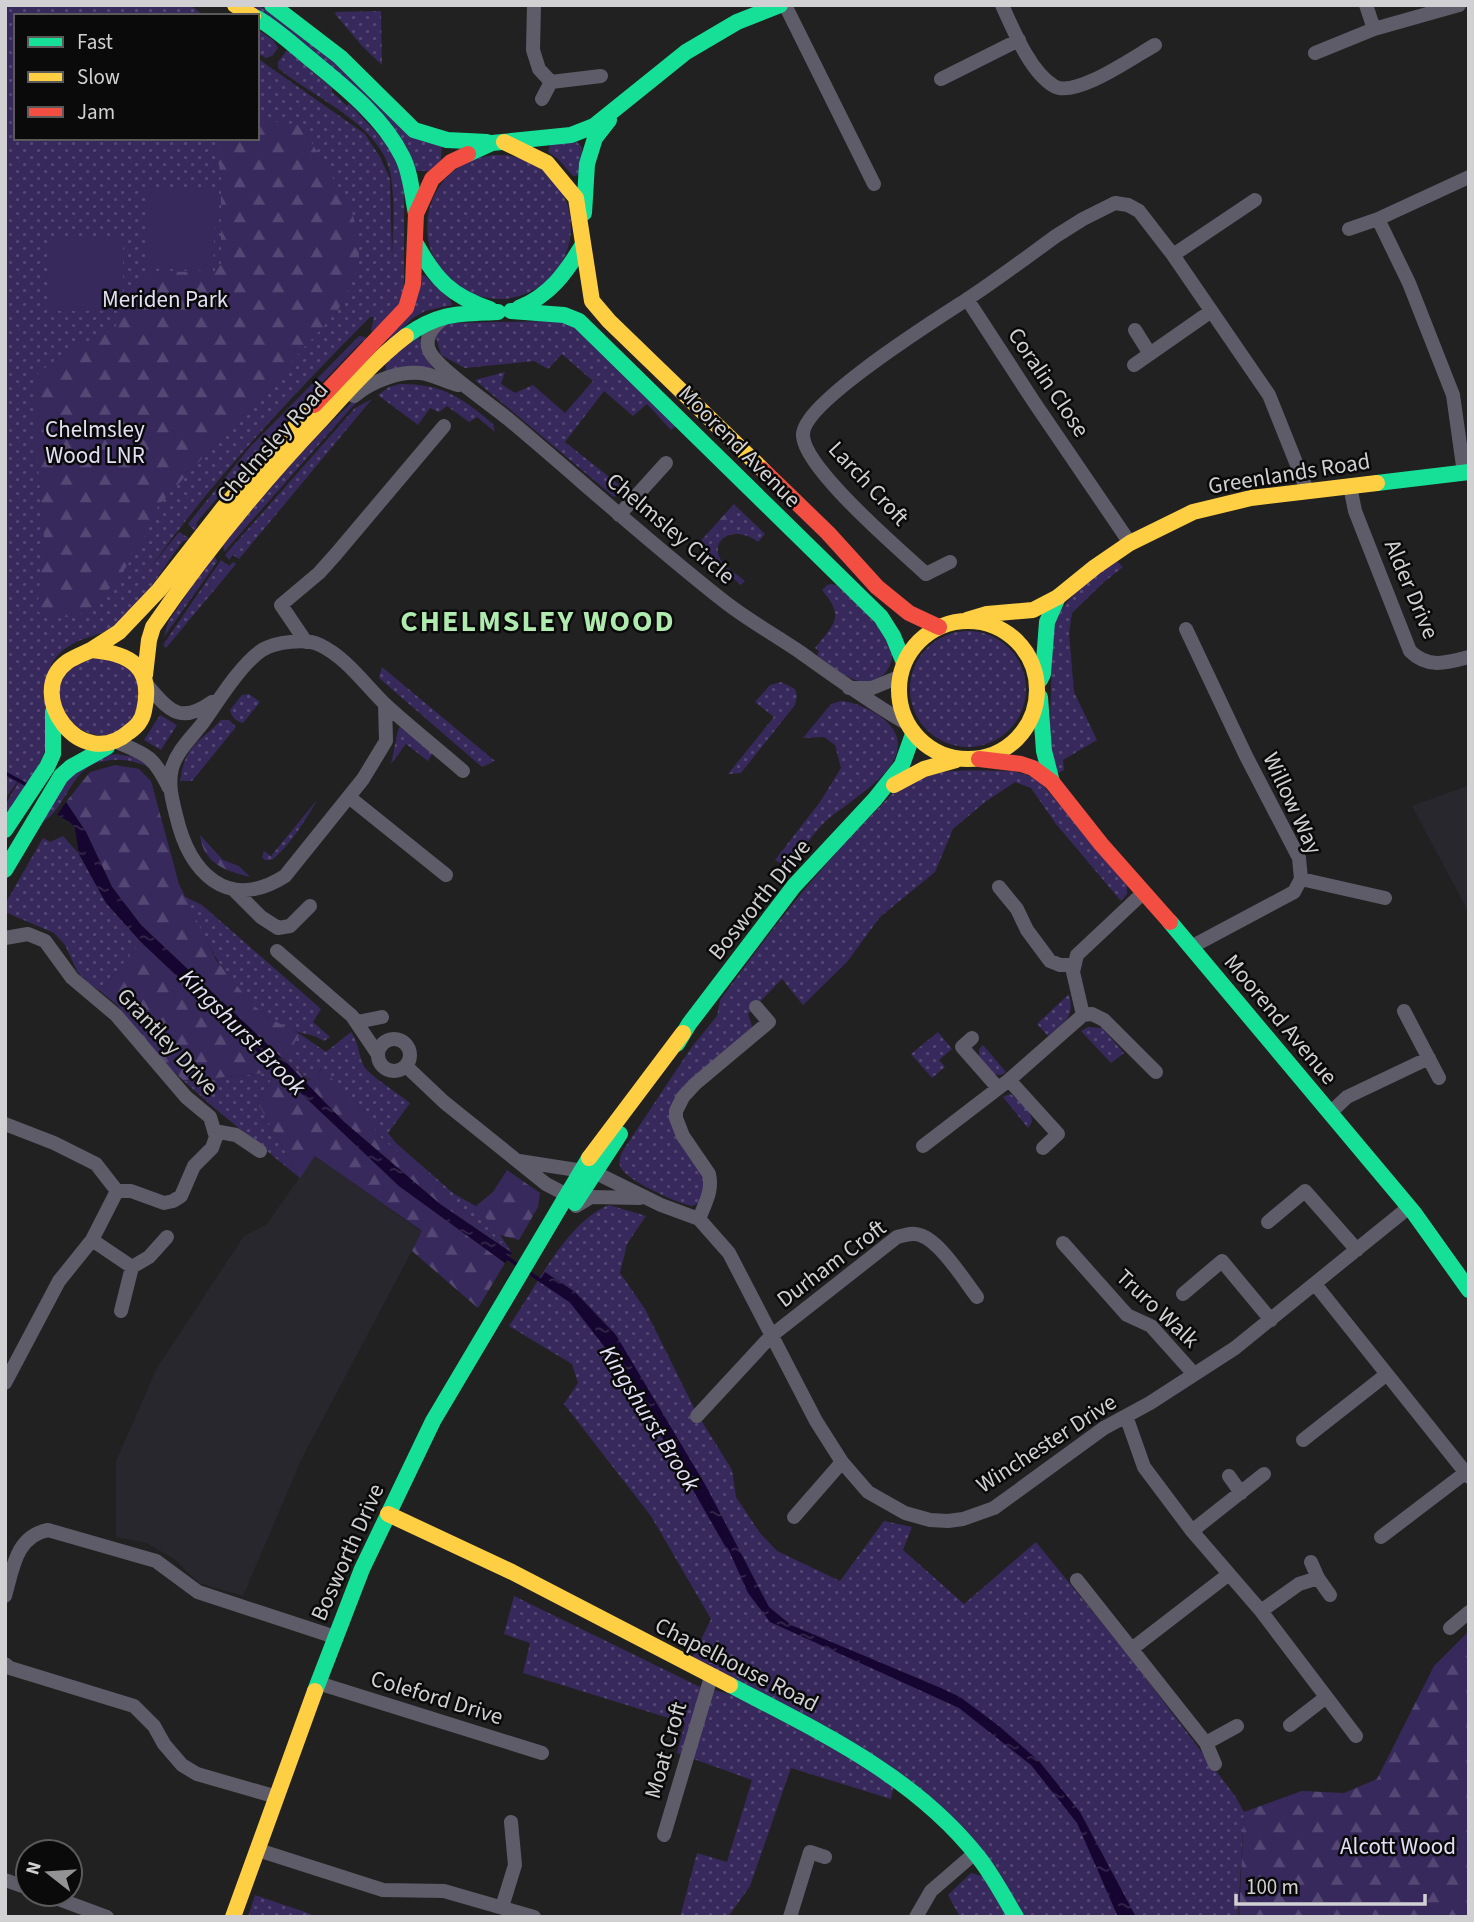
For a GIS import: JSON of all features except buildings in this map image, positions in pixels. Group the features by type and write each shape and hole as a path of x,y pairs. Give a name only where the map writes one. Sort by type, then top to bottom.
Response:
{"street":[{"path":"272,5 340,57 414,130 447,140 497,142 570,135 594,126 686,52 737,22 782,5 874,184"},
{"path":"534,5 533,50 539,69 551,82"},
{"path":"1002,5 1034,67 1054,86 1060,88 1079,88 1155,45"},
{"path":"1366,5 1374,29"},
{"path":"1315,52 1374,29 1458,5"},
{"path":"259,19 356,99 392,138 408,170 416,214 415,243 431,271 456,296 467,302 505,311 538,301 556,287 581,239 586,204 587,164 595,138 619,108"},
{"path":"941,79 1019,40"},
{"path":"551,82 601,76"},
{"path":"542,99 551,82"},
{"path":"416,214 432,179 451,162 497,142 541,159 558,174 576,198 581,239"},
{"path":"1349,229 1378,219 1469,177"},
{"path":"1173,255 1255,200"},
{"path":"967,299 1083,219 1115,203 1128,205 1139,211 1173,255 1269,395 1307,490"},
{"path":"1378,219 1409,283 1452,395 1466,472"},
{"name":"Moorend Avenue","path":"581,239 592,301 609,321 828,533 877,587 909,613 939,627"},
{"name":"Chelmsley Road","path":"91,650 119,632 159,590 224,507 296,425 399,318 406,308 413,284 415,243"},
{"name":"Coralin Close","path":"967,299 1130,543"},
{"name":"Larch Croft","path":"950,562 926,574 858,510 812,459 802,435 807,419 851,380 967,299"},
{"name":"Moorend Avenue","path":"505,311 564,315 579,321 881,617 893,636 902,670"},
{"name":"Chelmsley Road","path":"146,681 149,640 153,626 209,548 299,443 358,380 403,338 424,323 450,314 505,311"},
{"path":"1134,365 1210,312"},
{"name":"Chelmsley Circle","path":"450,314 430,331 427,341 429,351 440,366 473,390 726,603 910,728"},
{"path":"1135,330 1150,354"},
{"name":"Chelmsley Circle","path":"299,443 367,385 400,374 424,374 473,390"},
{"path":"306,642 281,605 328,564 444,426"},
{"path":"619,515 666,463"},
{"name":"Greenlands Road","path":"967,621 987,614 1033,610 1058,597 1130,543 1193,512 1251,498 1466,472"},
{"name":"Alder Drive","path":"1350,486 1355,511 1410,651 1418,659 1431,663 1445,664 1469,657"},
{"name":"Greenlands Road","path":"1039,689 1043,674 1046,622 1058,597"},
{"path":"967,621 992,625 1015,639 1032,664 1039,689 1028,725 1013,743 1002,751 979,759 957,759 926,746 910,728 899,702 902,670 915,645 939,627 967,621"},
{"name":"Willow Way","path":"1185,629 1299,858 1301,879 1294,892 1191,947"},
{"path":"170,789 172,768 180,751 203,723 219,697 262,650 288,643 318,643 365,681 385,704 463,771"},
{"path":"5,830 47,767 55,744 52,694 54,680 60,668 79,653 110,650 123,655 135,664 168,710 177,713 191,714 199,711 219,697"},
{"path":"849,688 872,688 902,670"},
{"path":"5,870 61,776 71,767 113,745 141,721 145,709 146,681"},
{"name":"Moorend Avenue","path":"1039,689 1044,721 1043,756 1052,782"},
{"path":"234,890 249,891 274,883 285,876 349,796 386,741 385,704"},
{"path":"53,711 61,724 80,740 139,751 158,764 170,789 179,828 194,863 208,878 234,890 261,917 278,928 290,926 310,906"},
{"name":"Bosworth Drive","path":"233,1917 335,1637 388,1514 433,1421 545,1234 683,1033 794,886 875,799 902,765 910,728"},
{"name":"Bosworth Drive","path":"875,799 912,772 957,759"},
{"name":"Moorend Avenue","path":"979,759 1021,764 1033,768 1052,782 1408,1208 1469,1290"},
{"path":"349,796 446,875"},
{"path":"1301,879 1385,898"},
{"path":"999,887 1017,909 1027,930 1050,961 1060,965 1073,965"},
{"path":"1083,1015 1074,984 1073,965 1077,955 1143,893"},
{"name":"Grantley Drive","path":"5,938 28,934 45,941 72,978 116,1014 186,1097 210,1117 216,1137 212,1148 194,1166 181,1196 164,1203 131,1191 117,1191"},
{"path":"277,951 357,1022 377,1053 379,1063 387,1070 397,1071 406,1066 410,1052 401,1040 385,1041 377,1053"},
{"path":"699,1219 708,1200 711,1181 683,1136 676,1111 682,1097 695,1084 769,1023 756,1007"},
{"path":"1404,1011 1439,1078"},
{"path":"923,1146 1004,1084 1083,1015 1092,1014 1104,1020 1156,1072"},
{"path":"357,1022 382,1017"},
{"path":"972,1038 962,1047 1058,1134 1043,1148"},
{"path":"1330,1113 1347,1097 1429,1058"},
{"path":"406,1066 444,1102 569,1202"},
{"path":"5,1124 44,1138 96,1164 117,1191 92,1240 60,1281 5,1383"},
{"path":"215,1131 236,1135 260,1151"},
{"path":"519,1161 563,1170 589,1171"},
{"name":"Bosworth Drive","path":"569,1202 585,1189 589,1171"},
{"name":"Winchester Drive","path":"589,1171 699,1219 729,1253 816,1421 842,1462 868,1492 905,1513 930,1520 963,1519 994,1507 1104,1428 1235,1348 1408,1208"},
{"path":"1268,1222 1305,1191 1357,1250"},
{"name":"Winchester Drive","path":"569,1202 591,1197 615,1196 648,1199"},
{"name":"Durham Croft","path":"771,1336 897,1237 911,1233 921,1235 933,1243 977,1297"},
{"path":"121,1311 132,1267 149,1257 167,1237"},
{"path":"92,1240 132,1267"},
{"name":"Truro Walk","path":"1063,1243 1127,1315 1152,1326 1194,1374"},
{"path":"1183,1294 1222,1261 1271,1320"},
{"path":"1315,1284 1467,1475 1381,1537"},
{"path":"696,1416 771,1336"},
{"path":"1303,1440 1387,1374"},
{"path":"1126,1416 1144,1467 1192,1531 1261,1611 1356,1736"},
{"path":"793,1517 842,1462"},
{"path":"1192,1531 1264,1474"},
{"path":"1229,1476 1241,1493"},
{"name":"Chapelhouse Road","path":"388,1514 512,1572 850,1748 882,1769 936,1814 975,1853 1016,1917"},
{"path":"5,1596 17,1557 26,1539 37,1532 48,1530 156,1560 198,1592 335,1637"},
{"path":"1311,1562 1330,1595"},
{"path":"1133,1648 1229,1574"},
{"path":"1261,1611 1299,1584 1318,1578"},
{"path":"1077,1580 1206,1743 1215,1765"},
{"path":"1450,1628 1469,1612"},
{"path":"5,1664 32,1676 134,1706 154,1726 164,1744 182,1765 197,1774 277,1797"},
{"name":"Moat Croft","path":"664,1835 710,1677"},
{"name":"Coleford Drive","path":"318,1683 542,1753"},
{"path":"1290,1725 1325,1698"},
{"path":"1206,1743 1237,1726"},
{"path":"502,1907 515,1865 511,1822"},
{"path":"258,1850 383,1890 444,1891 534,1917"},
{"path":"790,1917 810,1852 825,1857"},
{"path":"916,1917 931,1891 975,1853"},
{"path":"83,1908 107,1917"}],"shaded area":[{"path":"1469,785 1469,913 1412,806"},
{"path":"315,1156 422,1232 302,1458 243,1596 199,1583 173,1558 146,1543 116,1537 116,1461 157,1368 244,1236 266,1225"}],"green space":[{"name":"Meriden Park","path":"5,5 190,5 202,14 14,14 14,140 259,140 259,59 365,134 390,179 392,257 393,197 391,177 386,159 375,142 345,114 278,68 278,62 287,50 332,88 332,92 347,106 349,104 393,150 404,183 404,291 399,304 376,336 371,330 374,317 370,317 283,407 228,469 151,567 179,532 190,539 183,541 146,595 129,614 112,628 76,642 60,653 53,662 47,682 47,731 42,759 8,813 5,806 22,775 5,799"},
{"path":"251,5 258,5 272,13 442,144 441,160 429,171 417,171"},
{"path":"381,11 382,65 335,14"},
{"path":"259,30 273,40 278,48 272,56 266,58 259,54"},
{"name":"Chelmsley Wood LNR","path":"259,119 301,125 351,208 359,239 359,268 337,312 158,506 129,562 89,611 62,617 43,614 37,611 44,539 35,430 34,377 70,347 98,338 115,327 141,278 157,271 215,273 221,264 221,177 217,154 225,140 259,140"},
{"path":"575,140 582,147 581,175 573,176 548,152 551,142"},
{"path":"499,155 527,160 550,176 566,199 571,227 566,255 550,278 527,294 499,299 471,294 448,278 432,255 427,227 432,199 448,176 471,160"},
{"path":"148,187 216,190 213,271 145,268"},
{"name":"Meriden Park","path":"49,237 123,237 123,311 49,311"},
{"path":"424,275 452,305 425,311 413,318 386,344 419,276"},
{"path":"555,321 575,326 677,425 671,430 647,404 633,416 604,391 565,442 627,491 614,497 475,380 505,372 501,384 515,393 533,385 565,413 593,381 562,354 548,369 534,361 465,368 441,355 435,334 449,323"},
{"path":"419,334 422,352 435,371 386,371 385,358"},
{"path":"359,336 369,341 362,341 257,453 197,522 196,532 188,524 249,448"},
{"path":"400,384 428,386 461,399 493,424 495,432 477,417 469,422 447,406 439,412 430,408 418,425 378,395 389,387"},
{"path":"373,388 352,407 224,552 223,546 289,466 363,392"},
{"path":"372,399 239,559 233,555 229,560 225,555 355,408"},
{"path":"734,504 739,509 701,550 697,545"},
{"path":"739,509 765,534 758,542 741,534 733,534 721,541 718,547 722,562 745,581 741,585 701,550"},
{"path":"214,554 217,562 164,637 168,622"},
{"path":"221,560 229,566 233,562 236,564 166,648 163,645"},
{"path":"1116,560 1123,567 1072,613 1069,633 1074,692 1097,740 1063,760 1064,770 1055,775 1049,756 1053,626 1071,597"},
{"path":"832,584 838,586 870,617 889,645 892,654 890,665 884,674 875,680 857,681 817,655 819,651 815,648 835,620 833,607 822,590"},
{"path":"968,631 990,636 1009,648 1021,667 1026,689 1021,711 1009,730 990,742 968,747 946,742 927,730 915,711 910,689 915,667 927,648 946,636"},
{"path":"94,652 135,669 140,702 134,718 124,728 112,734 86,732 74,724 65,712 59,695 65,669"},
{"path":"382,667 495,761 482,767 379,678"},
{"path":"781,682 795,689 795,705 741,773 728,774 774,717 755,702 770,685"},
{"path":"249,694 260,702 243,723 234,718 230,710 242,695"},
{"path":"841,701 866,708 889,724 897,739 897,753 877,781 822,825 789,868 775,860 820,802 841,768 835,745 824,737 803,738 831,704"},
{"path":"160,715 177,725 161,750 144,740"},
{"path":"221,720 229,720 236,727 192,781 180,781 189,752"},
{"path":"400,727 430,750 432,754 428,761 406,744 391,764"},
{"path":"116,754 134,757 149,767 122,760 92,765 75,780 55,811 35,826 58,789 76,769 100,757"},
{"path":"115,765 139,769 151,781 179,884 216,960 251,1003 267,1017 300,1034 284,1060 141,925 112,887 86,832 66,802 90,772"},
{"path":"959,771 1013,771 1037,778 1127,885 1127,894 1121,901 1056,824 1031,788 1015,782 985,802 953,829 935,872 880,917 847,962 803,1005 782,979 748,1014 752,1026 749,1034 675,1102 708,1186 699,1203 692,1206 676,1201 653,1191 625,1173 620,1164 622,1152 691,1048 717,1016 720,1000 773,929 848,839 908,781 930,774"},
{"path":"317,800 285,847 272,860 265,860 262,857 264,851 271,856"},
{"path":"200,835 223,860 239,866 250,877 232,872 211,859 202,845"},
{"path":"63,836 79,854 106,903 141,942 100,991 87,983 77,971 65,945 54,933 5,912 5,904 43,838 50,842"},
{"path":"185,897 202,905 321,1009 313,1022 330,1037 324,1041 291,1030 255,1008 230,979 200,929"},
{"path":"141,942 399,1186 505,1263 478,1308 412,1251 422,1231 315,1156 300,1178 257,1102 276,1072 184,1081 160,1059 117,1005 100,991"},
{"path":"1069,994 1071,1009 1067,1018 1048,1036 1037,1024"},
{"path":"1088,1027 1102,1028 1124,1053 1111,1063 1081,1031"},
{"path":"351,1032 365,1068 410,1103 388,1133 454,1194 476,1206 493,1224 512,1253 378,1135 364,1111 321,1069 311,1080 284,1060 300,1034 326,1052"},
{"path":"938,1032 952,1049 939,1060 945,1067 932,1078 911,1054"},
{"path":"983,1045 1006,1072 1001,1075 993,1074 979,1059 979,1049"},
{"path":"284,1060 310,1080 322,1069 364,1111 378,1135 512,1253 440,1204 343,1121"},
{"path":"276,1072 257,1102 300,1178 184,1081"},
{"path":"1010,1094 1021,1102 1030,1114 1032,1122 1028,1128 1003,1097"},
{"path":"507,1170 540,1193 538,1207 519,1240 500,1235 476,1206 493,1192"},
{"path":"609,1205 646,1216 627,1244 620,1273 645,1309 696,1412 732,1470 736,1497 760,1533 777,1551 840,1581 884,1521 912,1527 903,1550 964,1604 1036,1542 1132,1660 1235,1796 1244,1812 1238,1917 1025,1917 915,1785 692,1658 711,1619 651,1516 564,1404 578,1383 572,1364 509,1326 553,1258 579,1225"},
{"path":"514,1596 698,1686 737,1696 796,1727 894,1784 891,1799 791,1768 750,1886 728,1917 680,1917 697,1853 727,1862 752,1780 677,1753 685,1723 523,1673 530,1643 504,1634"},
{"name":"Alcott Wood","path":"1469,1631 1469,1917 1239,1917 1244,1812 1302,1791 1344,1793 1377,1779 1434,1666"},
{"path":"971,1873 982,1876 1008,1917 960,1917 948,1895"},
{"path":"255,1895 311,1914 310,1917 248,1917"}],"water":[{"path":"66,802 86,832 112,887 141,925 284,1060 343,1121 440,1204 512,1253 505,1263 399,1186 141,942 106,903 79,854 75,828 57,815"},
{"path":"545,1272 575,1292 616,1335 706,1486 769,1607 791,1625 960,1697 999,1726 1039,1761 1080,1812 1136,1917 1118,1917 1077,1823 1031,1765 959,1708 770,1622 748,1593 726,1544 630,1377 571,1301 540,1280"}],"waterway":[{"name":"Kingshurst Brook","path":"5,773 27,785"},
{"name":"Kingshurst Brook","path":"505,1256 519,1266"},
{"name":"Kingshurst Brook","path":"528,1272 571,1301 630,1377 639,1394"},
{"name":"Kingshurst Brook","path":"643,1401 676,1458"},
{"name":"Kingshurst Brook","path":"680,1464 727,1546"}],"traffic: fast":[{"path":"272,5 340,57 414,130 447,140 487,142"},
{"path":"468,154 492,143 571,135 594,126 686,52 737,22 780,5"},
{"path":"259,19 348,91 384,128 405,163 416,214"},
{"path":"584,213 587,164 595,138 609,120"},
{"path":"416,244 446,285 465,298 490,309"},
{"path":"519,308 540,297 556,283 582,246"},
{"path":"511,311 564,315 579,321 881,617 893,636 904,663"},
{"path":"406,336 439,318 498,312"},
{"path":"1377,483 1469,472"},
{"path":"1040,680 1043,674 1047,622 1058,597"},
{"path":"1040,697 1044,751 1052,782"},
{"path":"5,830 53,754 53,712"},
{"path":"677,1044 689,1024 794,886 875,799 902,765 913,734"},
{"path":"5,870 61,776 71,767 107,747"},
{"path":"1170,922 1414,1213 1469,1290"},
{"path":"575,1203 620,1134"},
{"path":"315,1691 362,1569 433,1421 589,1158"},
{"path":"730,1685 864,1758 926,1803 954,1829 979,1858 1016,1917"}],"traffic: slow":[{"path":"235,5 250,14"},
{"path":"504,142 547,163 576,198 592,301 609,321 763,470"},
{"path":"145,675 153,627 192,572 255,494 342,397 406,336"},
{"path":"91,650 119,632 159,590 224,507 314,405"},
{"path":"967,620 987,614 1033,610 1058,597 1130,543 1193,512 1251,498 1377,483"},
{"path":"968,621 995,626 1017,641 1032,663 1037,690 1032,717 1017,739 995,754 968,759 941,754 919,739 904,717 899,690 904,663 919,641 941,626 968,621"},
{"path":"91,650 128,659 142,673 145,683 144,711 140,720 129,732 111,742 93,743 77,736 64,724 55,709 52,692 55,676 67,662 91,650"},
{"path":"894,785 924,769 956,760"},
{"path":"589,1158 683,1033"},
{"path":"388,1514 512,1572 730,1685"},
{"path":"233,1917 315,1691"}],"traffic: jam":[{"path":"314,405 406,308 413,284 416,214 432,179 451,162 468,154"},
{"path":"763,470 828,533 877,587 909,613 939,627"},
{"path":"979,759 1021,764 1033,768 1052,782 1101,844 1170,922"}],"district":[{"name":"CHELMSLEY WOOD","path":"538,621"}]}
